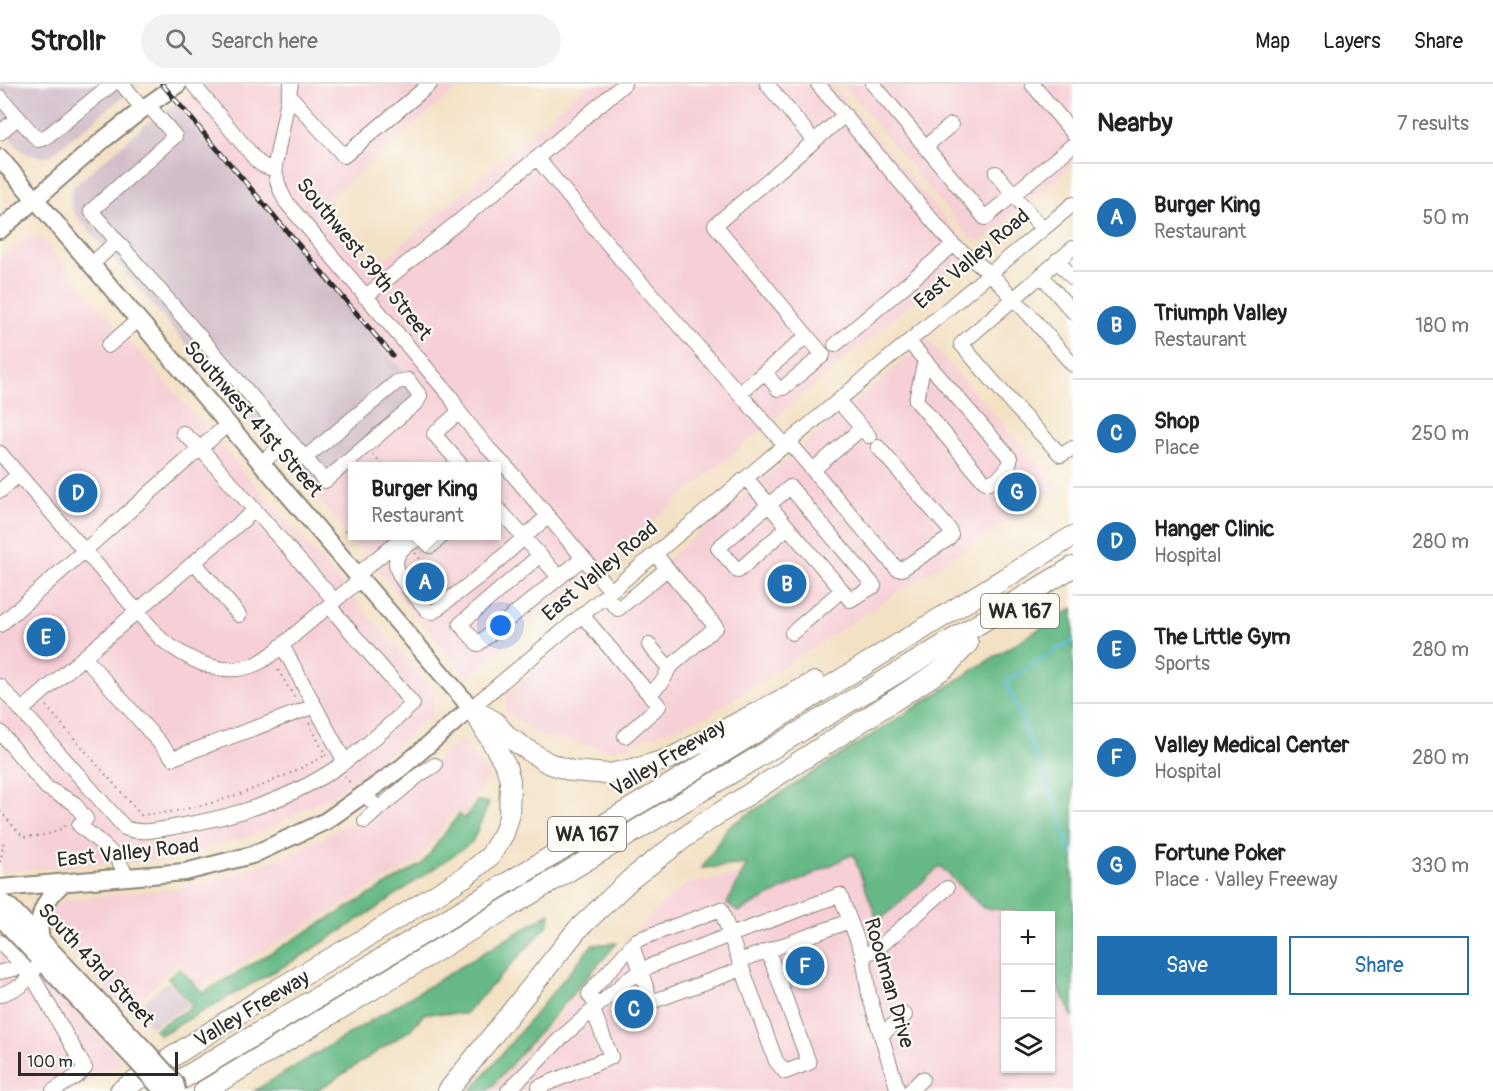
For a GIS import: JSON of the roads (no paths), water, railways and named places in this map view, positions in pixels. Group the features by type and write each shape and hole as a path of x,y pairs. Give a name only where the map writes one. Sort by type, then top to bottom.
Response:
{"highway":[{"name":"Valley Freeway","path":"163,1091 882,656 1073,536"},
{"path":"204,1091 1073,567"},
{"path":"471,708 495,722 508,736 538,758 560,767 585,773 609,774 642,767 671,758 807,687 965,591 1010,574"},
{"name":"WA 167","path":"221,1091 1073,579"},
{"path":"448,1091 577,930 630,879 710,819 946,667 968,643"},
{"path":"120,1091 261,999 466,876 490,856 504,833 509,817 510,780 496,746 471,708"}],"main road":[{"path":"0,230 145,107 178,84"},
{"name":"Southwest 41st Street","path":"0,158 471,708"},
{"name":"East Valley Road","path":"0,888 185,872 252,855 326,821 411,760 471,708"},
{"path":"43,943 39,925 43,905 63,883"},
{"name":"South 43rd Street","path":"0,901 11,908 43,943 142,1057 163,1091"},
{"name":"South 43rd Street","path":"0,918 32,968 175,1083 177,1091"}],"street":[{"path":"0,98 38,140 45,138 112,84"},
{"path":"122,84 175,136 91,211 288,439 325,481 417,402 420,396 418,391 408,380 397,382 305,458"},
{"path":"193,84 256,160 275,170"},
{"path":"290,89 344,156 430,84"},
{"path":"365,297 537,158 624,84"},
{"path":"767,84 814,141"},
{"path":"819,84 953,245 990,273 1073,365"},
{"path":"873,84 985,218 1073,145"},
{"path":"1032,84 1073,133"},
{"name":"Southwest 39th Street","path":"290,89 275,170 279,188 286,202 451,397 490,462"},
{"path":"765,372 778,389 783,388 823,354 715,225 845,115"},
{"path":"0,133 17,118"},
{"path":"926,147 951,125"},
{"path":"537,158 628,268 740,393 813,470 897,569 902,569 948,539 951,535 949,529 838,401"},
{"path":"996,173 1042,229"},
{"name":"East Valley Road","path":"471,708 1073,204"},
{"path":"91,265 117,241"},
{"path":"835,345 953,245"},
{"path":"1073,248 961,345 1017,409 1061,454 1073,448"},
{"path":"1058,260 1073,278"},
{"path":"1041,275 1073,312"},
{"path":"108,346 138,320"},
{"path":"740,393 807,336"},
{"path":"909,342 925,360 1010,458 1008,468 993,482 988,483 983,480 916,400 925,360"},
{"path":"458,462 434,434 459,412"},
{"path":"0,625 228,424"},
{"path":"0,686 125,828 131,831 148,832 192,824 280,798 319,779 345,762 413,704 255,510 200,448 183,433"},
{"path":"813,470 870,437"},
{"path":"261,464 288,439"},
{"path":"0,453 161,639 181,654 204,665 227,668 251,666 271,654 359,577 406,540"},
{"name":"Southwest 39th Street","path":"501,467 510,471 583,558 608,594"},
{"path":"0,491 18,475"},
{"path":"746,478 769,505 788,528 850,600 874,586 790,487 769,505 718,548 738,571 788,528"},
{"path":"22,710 255,510"},
{"path":"501,512 559,577"},
{"path":"406,540 396,560 399,576 427,610 433,612 466,587 547,517"},
{"path":"649,694 663,681 669,668 716,627 655,554"},
{"path":"539,556 460,624 478,644 583,558"},
{"path":"194,562 239,615"},
{"path":"608,594 618,609 667,569"},
{"path":"792,633 842,590"},
{"path":"582,615 659,706 625,736"},
{"path":"282,645 345,762"},
{"path":"649,645 669,668"},
{"path":"84,657 173,758 315,706"},
{"path":"0,732 47,788 74,803 78,822 123,866 125,877"},
{"path":"411,760 422,773"},
{"path":"365,821 422,773 435,765"},
{"path":"390,776 401,790"},
{"path":"365,794 378,809"},
{"path":"863,955 876,950 947,888"},
{"name":"Roodman Drive","path":"730,935 840,895 863,955 869,995 898,1091"},
{"path":"531,1068 539,1089 611,1057 589,995 590,992 638,940 721,909 776,1061 785,1072 809,1063 768,951"},
{"path":"632,945 651,1002 741,965 768,951 850,921"},
{"path":"508,1091 626,981 650,966 730,935"},
{"path":"0,942 32,968 85,1068 77,1076 53,1091"},
{"path":"0,972 32,968"},
{"path":"0,995 21,986 32,968"},
{"path":"881,1035 905,1015"},
{"path":"910,1091 922,1080"}],"waterway":[{"path":"1073,640 1006,682 1059,814 1073,856"}],"railway":[{"path":"162,84 392,355"}],"place":[{"name":"Fortune Poker","path":"1017,492"},
{"name":"Hanger Clinic","path":"78,493"},
{"name":"Burger King","path":"425,582"},
{"name":"Triumph Valley","path":"787,584"},
{"name":"The Little Gym","path":"46,637"},
{"name":"Valley Medical Center","path":"805,966"},
{"name":"Shop","path":"634,1009"}]}
